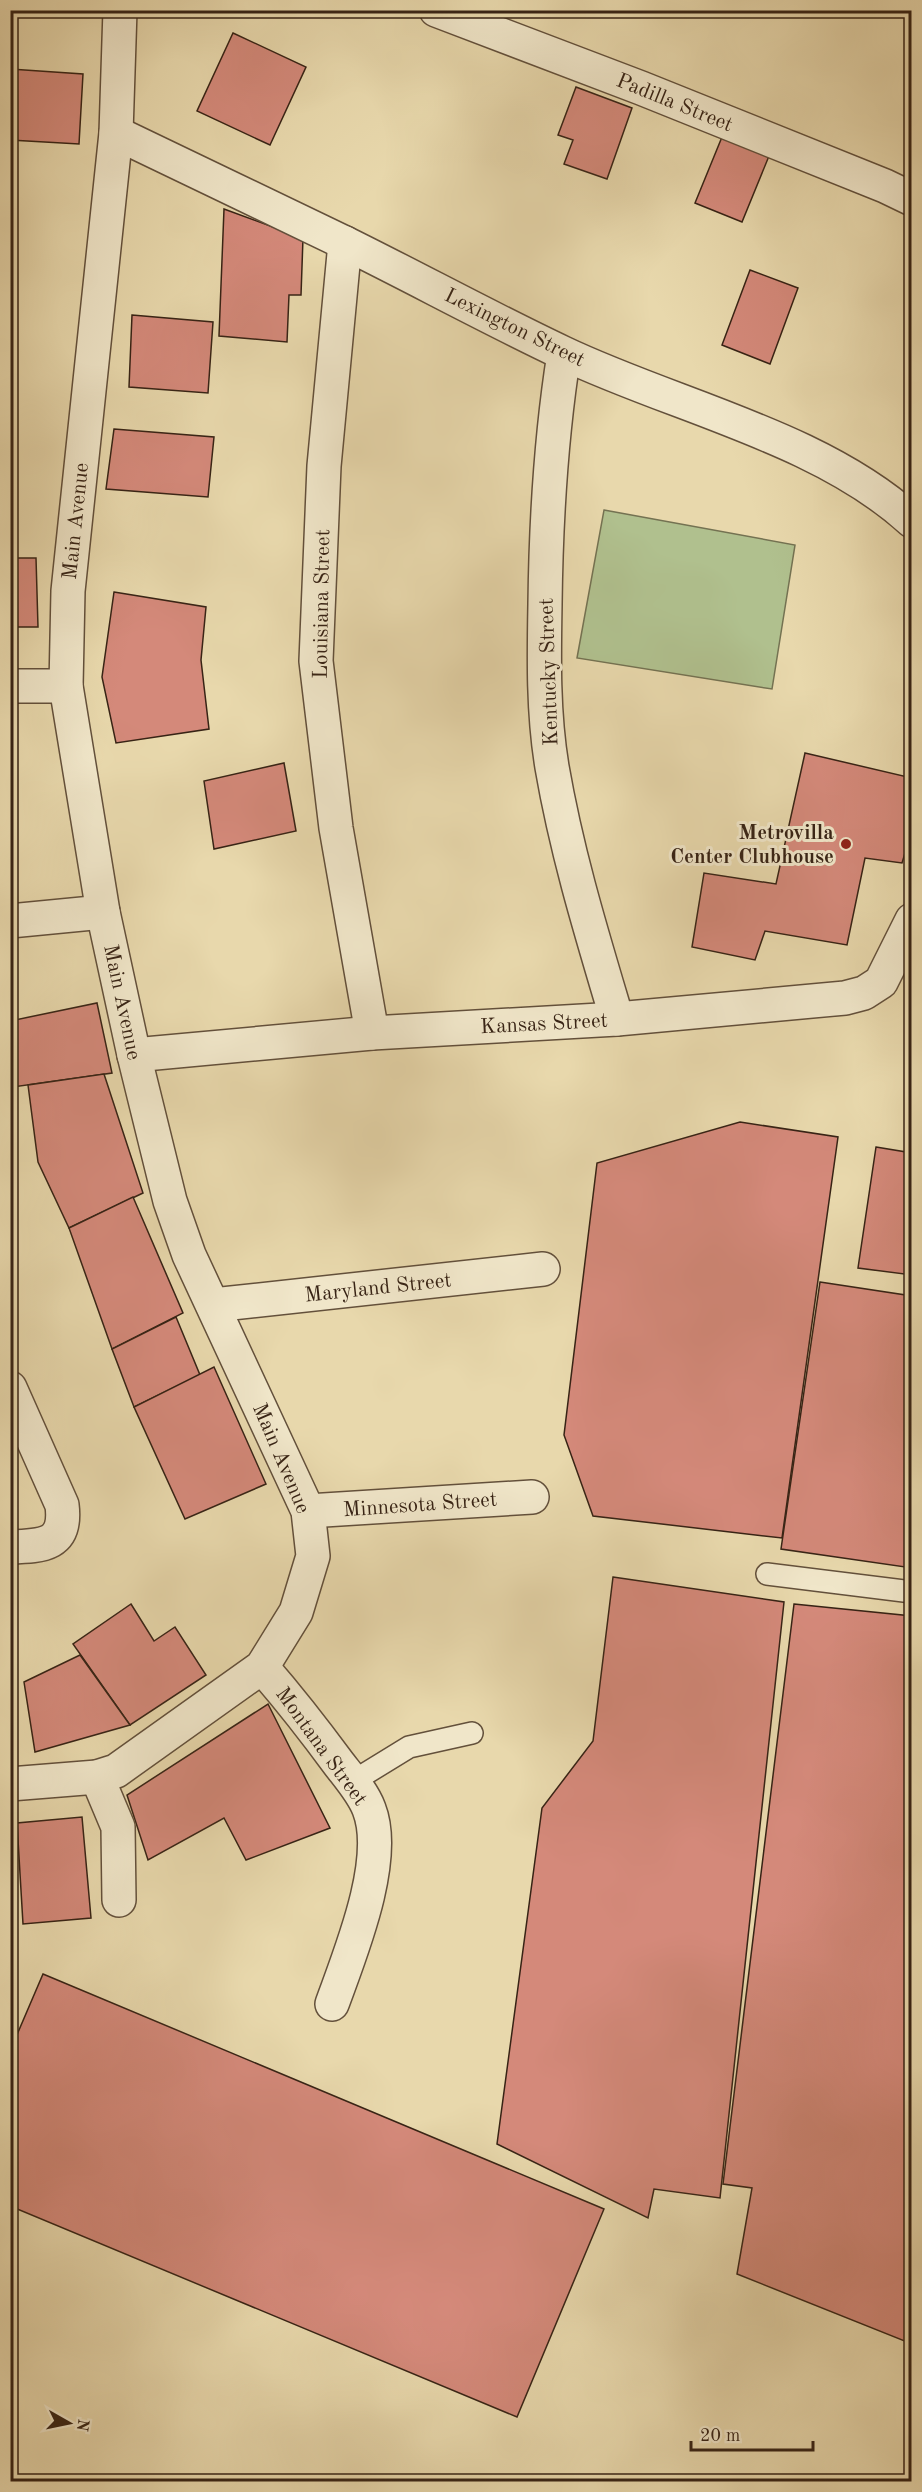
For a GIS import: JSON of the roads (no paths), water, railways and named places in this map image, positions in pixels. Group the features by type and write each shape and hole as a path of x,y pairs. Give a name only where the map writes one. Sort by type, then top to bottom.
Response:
{"street":[{"name":"Main Avenue","path":"10,1784 97,1777 116,1771 262,1667 296,1612 313,1556 308,1511 189,1255 170,1201 134,1055 103,912 66,686 68,591 116,133 120,10"},
{"name":"Padilla Street","path":"436,10 641,88 912,199"},
{"name":"Lexington Street","path":"116,133 345,243 564,354 793,447 844,472 898,508 912,521"},
{"name":"Louisiana Street","path":"345,243 324,466 316,661 336,828 372,1033"},
{"name":"Kentucky Street","path":"564,354 556,407 548,525 544,677 552,765 573,872 618,1018"},
{"path":"10,686 66,686"},
{"path":"10,921 103,912"},
{"name":"Kansas Street","path":"134,1055 372,1033 618,1018 845,998 864,993 881,982 912,920"},
{"name":"Maryland Street","path":"213,1305 543,1269"},
{"path":"10,1388 62,1504 64,1520 60,1533 49,1543 10,1547"},
{"name":"Minnesota Street","path":"308,1511 532,1497"},
{"name":"Montana Street","path":"262,1667 299,1710 369,1809 375,1840 366,1908 332,2004"},
{"path":"97,1777 118,1827 119,1900"}],"lane":[{"path":"767,1574 912,1592"},
{"path":"352,1782 409,1747 472,1732"}],"place":[{"name":"Metrovilla Center Clubhouse","path":"846,844"}]}
